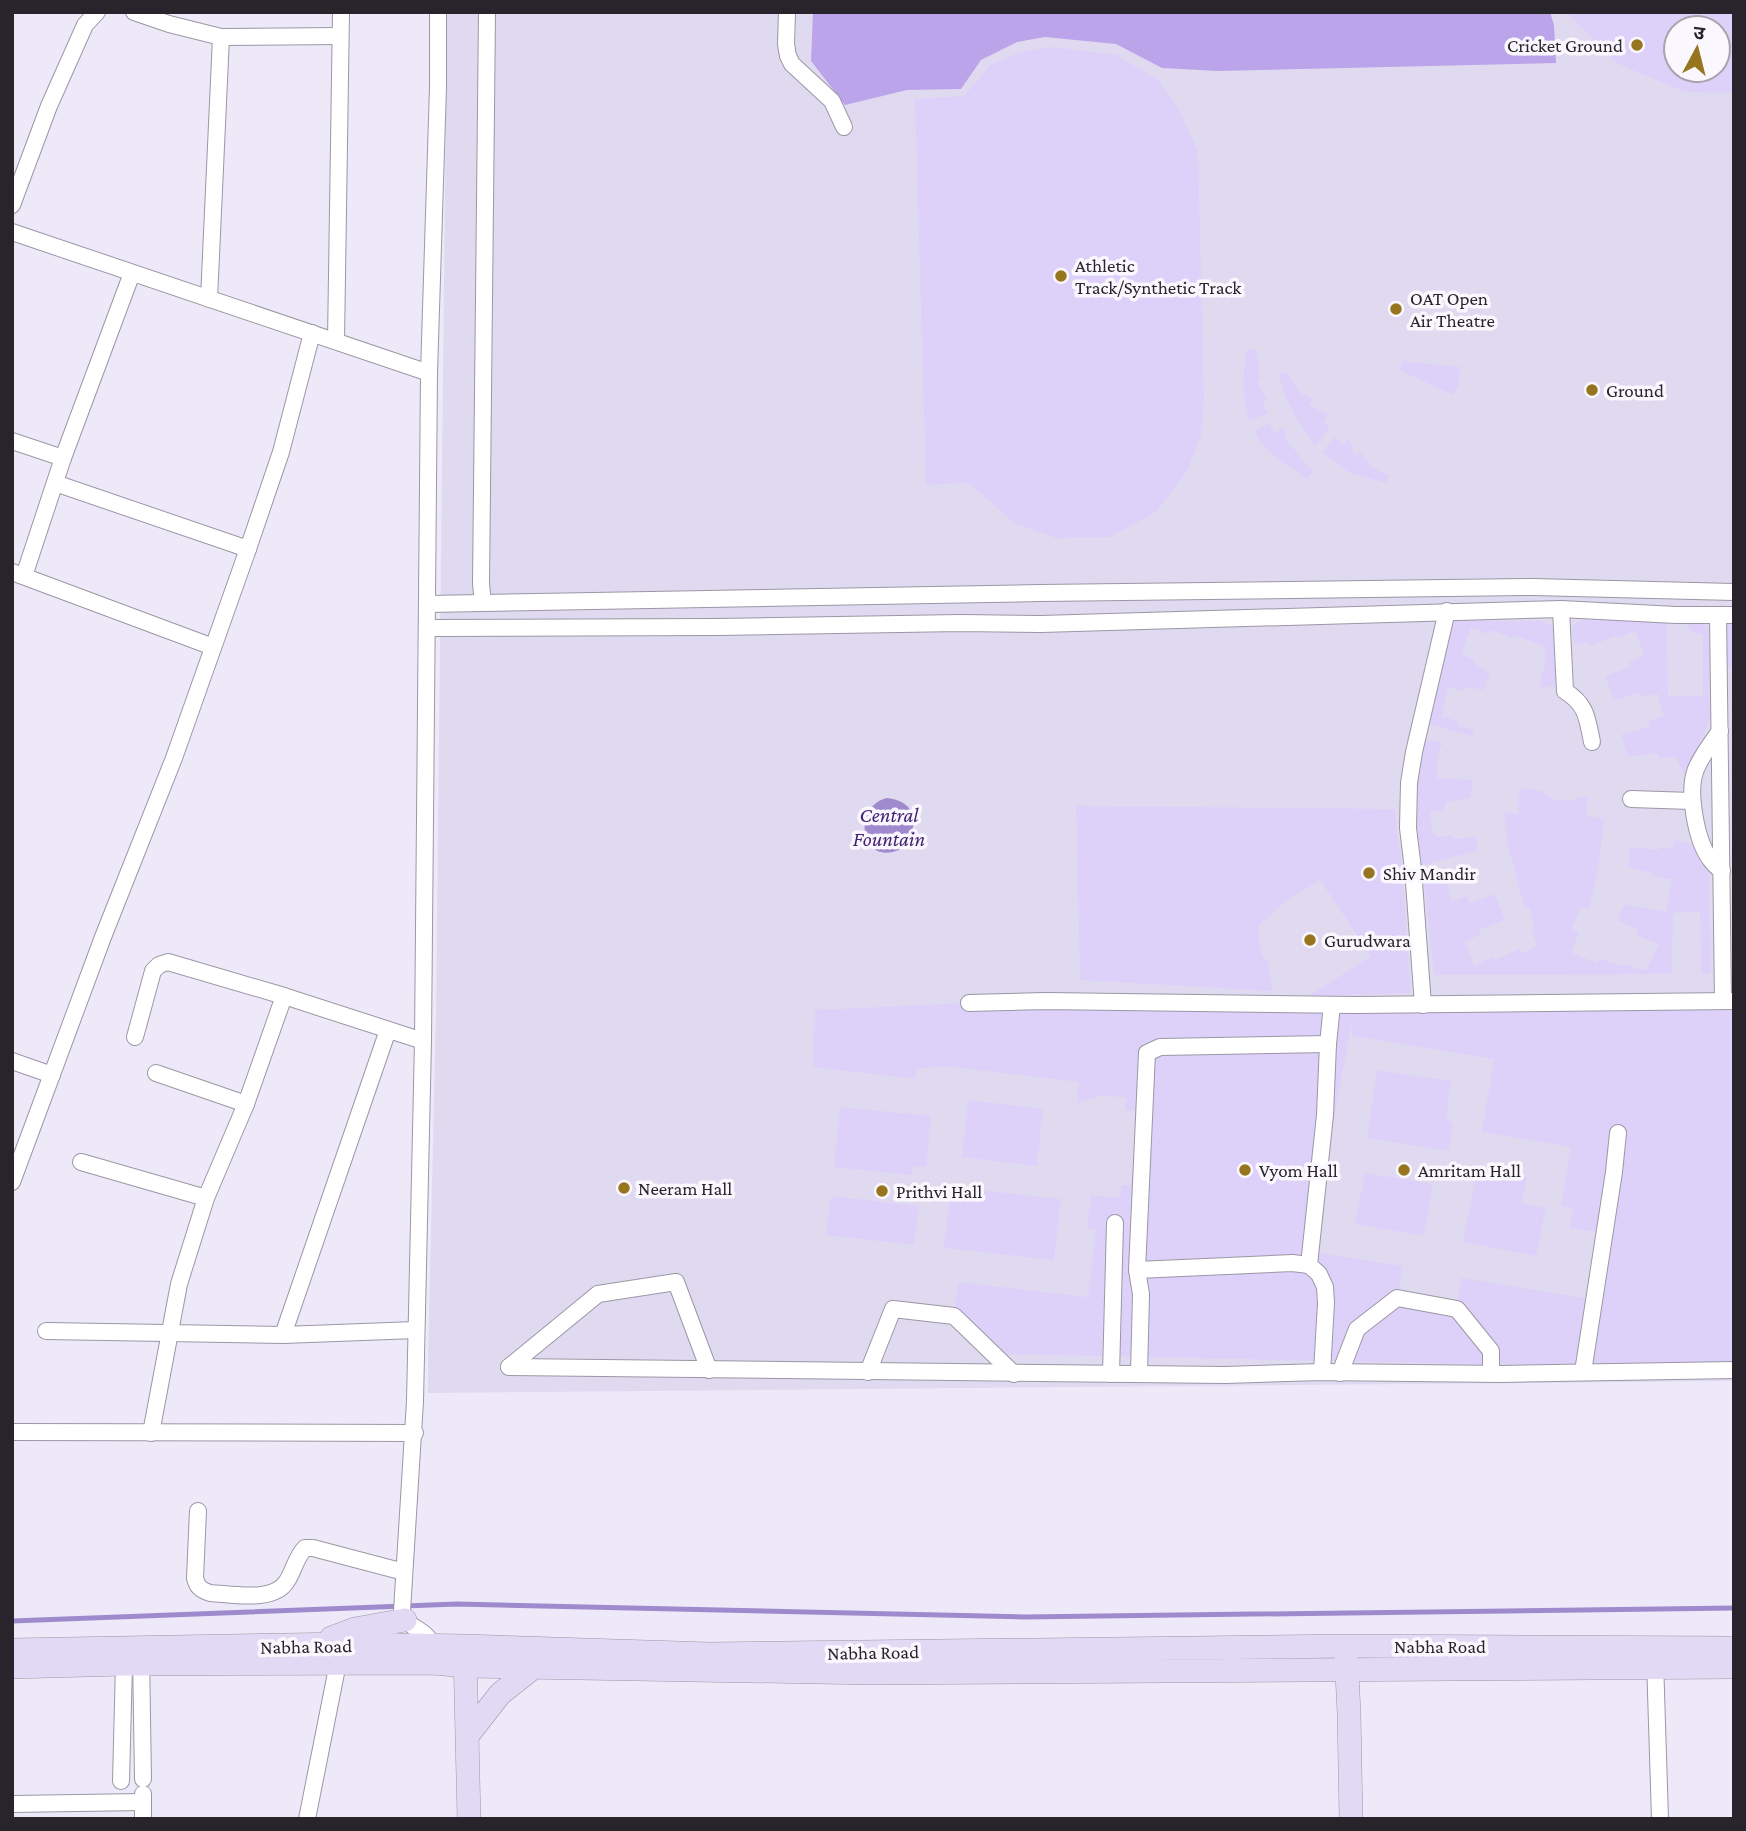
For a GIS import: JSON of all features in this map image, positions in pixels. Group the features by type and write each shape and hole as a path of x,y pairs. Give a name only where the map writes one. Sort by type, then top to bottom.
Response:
{"main road":[{"path":"319,1645 333,1637 404,1611"},
{"name":"Nabha Road","path":"12,1667 132,1656 319,1645 465,1656 710,1654 825,1663 1348,1669 1655,1658 1734,1648"},
{"path":"1346,1646 1351,1819"},
{"name":"Nabha Road","path":"465,1656 534,1667 825,1663 1346,1646 1655,1658 1734,1667"},
{"name":"Nabha Road","path":"12,1650 338,1663 432,1655"},
{"path":"465,1656 468,1819"},
{"path":"468,1735 500,1694 534,1667"}],"street":[{"path":"12,205 48,106 85,25 97,12"},
{"path":"134,12 222,37 340,36"},
{"path":"336,341 341,12"},
{"path":"432,1655 430,1640 423,1632 413,1628 404,1611 404,1572 415,1433 423,1041 426,555 438,12"},
{"path":"483,603 481,570 487,12"},
{"path":"787,12 788,56 832,101 844,127"},
{"path":"209,299 222,37"},
{"path":"12,232 429,373"},
{"path":"132,273 55,483 18,574 213,647"},
{"path":"13,1177 174,758 281,452 312,333"},
{"path":"12,441 63,458"},
{"path":"55,483 248,549"},
{"path":"427,604 1533,587 1734,592"},
{"path":"1408,613 1410,589"},
{"path":"859,597 860,624"},
{"path":"427,628 1041,624 1447,611 1561,610 1726,615 1720,731 1722,871 1728,1001 1423,1005 1057,1001 969,1003"},
{"path":"1561,610 1565,691 1577,699 1586,712 1592,742"},
{"path":"1423,1005 1414,873 1408,828 1409,783 1447,611"},
{"path":"1720,731 1695,770 1692,801 1695,819 1709,858 1722,871"},
{"path":"1631,799 1692,801"},
{"path":"135,1037 153,971 168,962 423,1041"},
{"path":"151,1433 179,1284 206,1198 246,1104 284,996"},
{"path":"1309,1265 1325,1115 1332,1005"},
{"path":"284,1335 388,1030"},
{"path":"1139,1373 1141,1294 1137,1270 1147,1053 1160,1046 1328,1044"},
{"path":"12,1061 52,1075"},
{"path":"156,1073 246,1104"},
{"path":"1583,1372 1618,1133"},
{"path":"81,1162 206,1198"},
{"path":"1111,1374 1115,1223"},
{"path":"1137,1270 1292,1263 1309,1265 1319,1274 1325,1287 1322,1373"},
{"path":"709,1370 676,1282 598,1294 509,1367 696,1370 1014,1374 1225,1375 1734,1370"},
{"path":"1340,1373 1357,1329 1397,1298 1457,1309 1491,1351 1491,1373"},
{"path":"868,1372 893,1309 954,1317 1014,1374"},
{"path":"46,1331 284,1335 416,1330"},
{"path":"12,1432 415,1433"},
{"path":"198,1511 195,1578 202,1590 210,1593 275,1593 286,1584 305,1548 404,1572"},
{"path":"132,1656 143,1819"},
{"path":"122,1799 132,1656"},
{"path":"1655,1658 1660,1819"},
{"path":"307,1819 338,1663"},
{"path":"12,1804 122,1799 143,1792"}],"shaded area":[{"path":"447,12 1734,12 1734,1381 428,1393 436,1012"},
{"path":"813,12 1550,12 1554,25 1556,63 1218,71 1162,68 1116,44 1045,37 1017,42 981,60 961,89 907,90 845,105 811,61"},
{"name":"Cricket Ground","path":"1566,12 1734,12 1734,93 1685,92 1666,84 1732,84 1732,14 1662,14 1662,82 1616,63"},
{"name":"Athletic Track/Synthetic Track","path":"1054,47 1117,55 1158,80 1180,111 1198,152 1204,399 1201,436 1187,471 1156,512 1110,537 1056,538 1015,524 969,483 926,485 915,99 964,96 990,65 1020,52"},
{"path":"1247,350 1257,350 1260,379 1257,382 1268,400 1262,402 1268,413 1249,421 1244,386"},
{"path":"1403,361 1460,367 1459,386 1453,395 1399,370"},
{"path":"1286,372 1301,393 1312,399 1309,405 1328,415 1323,422 1330,428 1315,445 1298,421 1285,395 1279,376"},
{"path":"1270,423 1274,433 1283,427 1290,448 1293,447 1302,461 1313,470 1307,479 1277,458 1258,439 1254,431"},
{"path":"1335,437 1342,445 1349,439 1355,456 1360,452 1371,467 1390,476 1385,483 1349,472 1322,452"},
{"path":"1582,620 1665,622 1668,696 1703,696 1703,635 1694,633 1687,625 1691,621 1699,622 1709,629 1710,720 1691,762 1687,781 1676,757 1659,758 1658,753 1628,757 1621,735 1650,726 1649,721 1664,716 1657,693 1642,697 1640,693 1614,700 1605,676 1631,666 1629,662 1644,655 1635,631 1590,646 1588,642 1576,645 1572,635 1573,625"},
{"path":"1454,621 1545,621 1554,628 1556,636 1556,685 1539,688 1546,658 1543,646 1514,635 1512,638 1491,630 1488,634 1471,628 1461,654 1475,660 1474,664 1490,673 1484,690 1465,687 1464,691 1448,687 1442,716 1474,730 1473,736 1428,724"},
{"path":"1727,624 1734,624 1734,666 1726,666"},
{"path":"1424,740 1443,743 1439,749 1436,778 1473,780 1470,798 1446,802 1443,811 1430,811 1433,833 1438,837 1452,835 1453,839 1476,837 1478,850 1420,866 1409,809"},
{"path":"1519,788 1542,791 1552,800 1572,800 1588,796 1586,816 1604,819 1599,864 1589,910 1582,907 1572,928 1579,933 1571,953 1597,963 1600,959 1646,971 1659,944 1636,935 1638,930 1618,921 1623,905 1666,911 1672,879 1653,877 1652,873 1628,867 1630,847 1658,850 1659,847 1673,848 1674,840 1691,843 1709,875 1711,973 1701,973 1700,911 1673,913 1672,974 1434,975 1424,883 1445,876 1452,902 1466,896 1470,903 1495,894 1505,920 1479,930 1480,935 1465,941 1474,966 1492,957 1495,960 1519,949 1522,953 1538,946 1531,930 1535,927 1529,907 1524,907 1506,837 1505,812 1518,814"},
{"path":"1076,806 1395,809 1411,993 1309,996 1371,956 1320,880 1287,900 1258,926 1261,954 1268,962 1273,991 1080,980"},
{"path":"969,1003 1353,1013 1734,1007 1734,1367 1007,1354 955,1308 958,1282 1088,1297 1096,1231 1087,1229 1091,1195 1120,1198 1121,1185 1131,1185 1140,1112 1125,1110 1126,1098 1101,1095 1077,1103 1079,1082 944,1066 917,1069 915,1079 813,1067 815,1010","holes":["1352,1020 1352,1036 1494,1059 1482,1132 1571,1147 1561,1206 1573,1208 1569,1228 1607,1233 1596,1300 1461,1278 1457,1308 1397,1298 1403,1266 1319,1253 1312,1244"]},
{"path":"1377,1070 1451,1081 1446,1120 1453,1122 1449,1151 1367,1138"},
{"path":"968,1100 1043,1109 1037,1166 962,1157"},
{"path":"840,1107 931,1116 926,1167 913,1166 912,1175 834,1167"},
{"path":"1478,1167 1527,1177 1522,1203 1546,1208 1536,1256 1463,1242"},
{"path":"1365,1173 1433,1184 1424,1236 1355,1224"},
{"path":"951,1187 1061,1199 1054,1260 944,1248"},
{"path":"831,1196 919,1206 914,1245 826,1235"}],"water":[{"name":"Central Fountain","path":"887,798 907,806 912,814 913,826 904,847 883,852 874,849 868,841 865,821 876,803"}],"waterway":[{"path":"12,1621 457,1604 1024,1617 1734,1608"}],"place":[{"name":"Cricket Ground","path":"1637,45"},
{"name":"Athletic Track/Synthetic Track","path":"1061,276"},
{"name":"OAT Open Air Theatre","path":"1396,309"},
{"name":"Ground","path":"1592,390"},
{"name":"Shiv Mandir","path":"1369,873"},
{"name":"Gurudwara","path":"1310,940"},
{"name":"Vyom Hall","path":"1245,1170"},
{"name":"Amritam Hall","path":"1404,1170"},
{"name":"Neeram Hall","path":"624,1188"},
{"name":"Prithvi Hall","path":"882,1191"}]}
